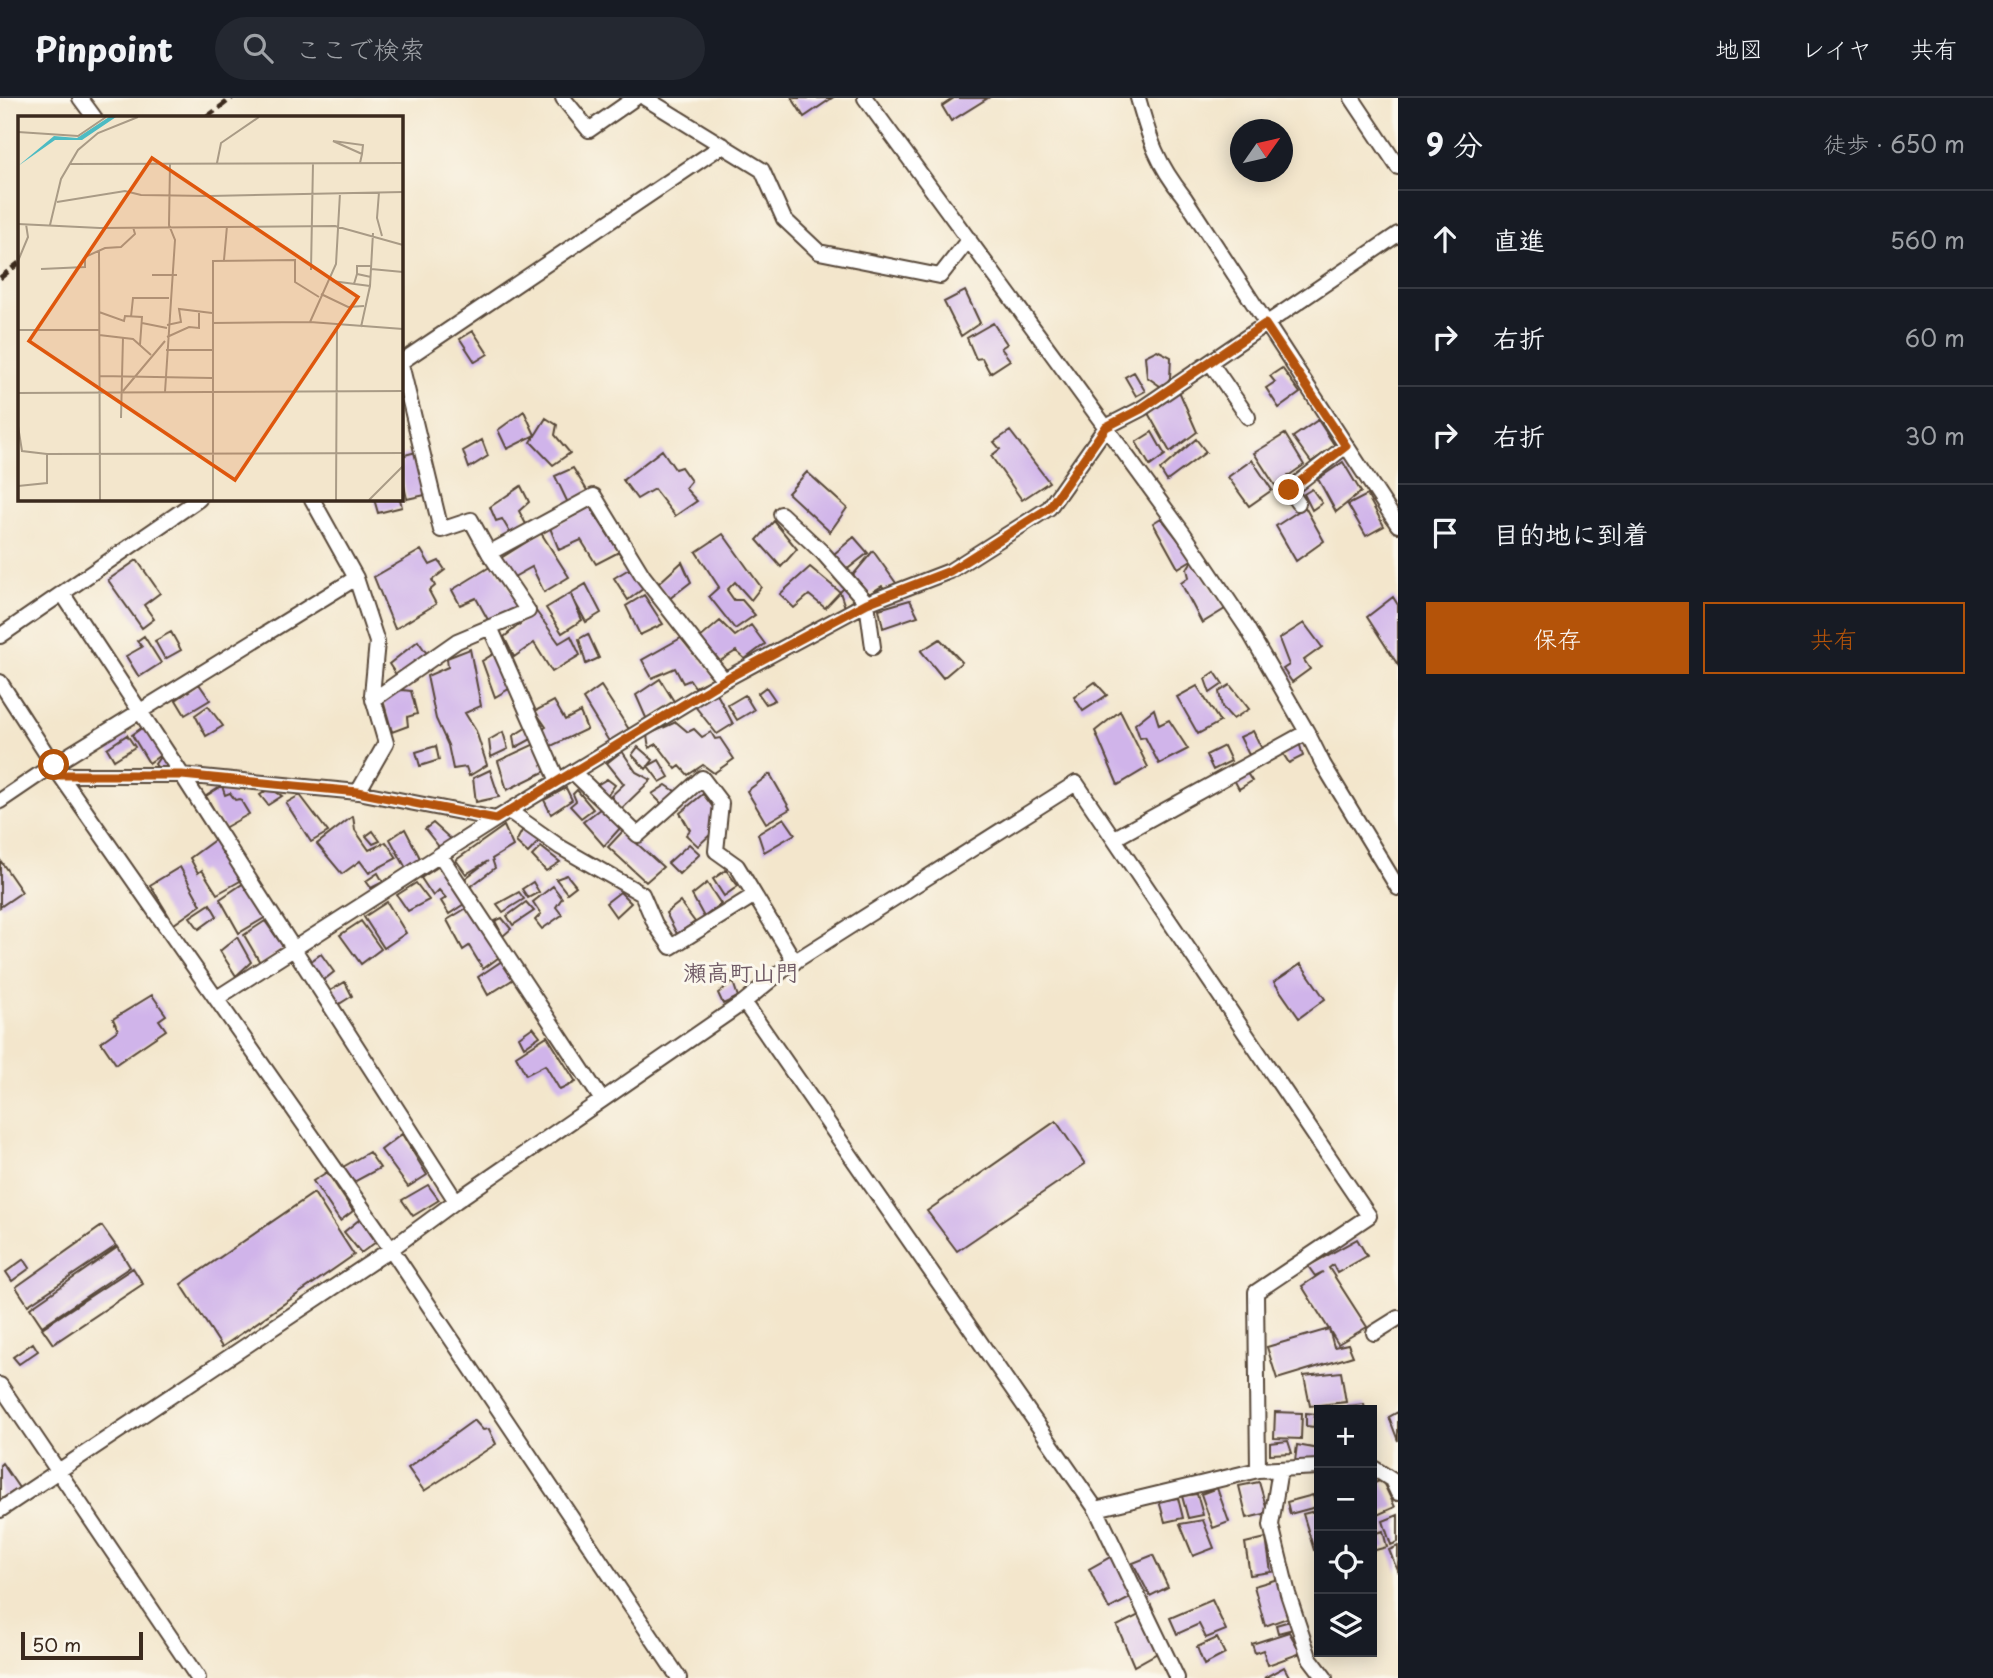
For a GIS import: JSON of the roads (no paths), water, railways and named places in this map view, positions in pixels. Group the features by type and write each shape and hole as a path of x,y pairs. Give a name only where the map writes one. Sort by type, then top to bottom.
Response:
{"street":[{"path":"80,98 93,116"},
{"path":"564,98 589,130 635,98"},
{"path":"645,98 762,170 784,219 819,252 940,276 969,239"},
{"path":"865,98 1183,533 1240,618 1323,764 1398,888"},
{"path":"1138,98 1149,138 1164,171 1184,197 1398,525"},
{"path":"1352,98 1398,167"},
{"path":"402,362 723,145"},
{"path":"217,998 496,819 724,680 867,603 950,571 1049,508 1106,427 1141,409 1398,234"},
{"path":"1210,362 1248,417"},
{"path":"373,700 457,641 528,611 489,553 471,520 441,530 402,367"},
{"path":"1298,503 1289,490 1346,446"},
{"path":"489,553 594,496 643,576 724,680"},
{"path":"0,636 198,500"},
{"path":"313,500 356,578 377,642 373,700 386,743 358,792"},
{"path":"781,514 824,553 867,603 873,647"},
{"path":"0,801 57,770 139,711 356,578"},
{"path":"62,593 456,1201"},
{"path":"490,627 558,781"},
{"path":"0,682 57,770 391,1249 679,1678"},
{"path":"1115,838 1307,732"},
{"path":"57,770 182,775 358,792 496,819"},
{"path":"573,772 638,835 702,778 720,803 716,851 737,866 794,962"},
{"path":"0,1510 391,1249 744,1002 794,962 1076,783 1369,1216 1256,1292 1258,1470"},
{"path":"509,811 560,847 642,894 654,924 670,947 753,896"},
{"path":"440,855 602,1100"},
{"path":"744,1002 1096,1509 1175,1674 1159,1678"},
{"path":"1374,1334 1398,1318"},
{"path":"0,1385 198,1678"},
{"path":"1096,1509 1258,1470 1314,1467"},
{"path":"1375,1468 1396,1484"},
{"path":"1280,1469 1271,1525 1288,1594 1309,1657 1325,1678"}],"railway":[{"path":"208,116 232,98"},
{"path":"0,278 18,264"}],"district":[{"name":"瀬高町山門","path":"741,971"}]}
